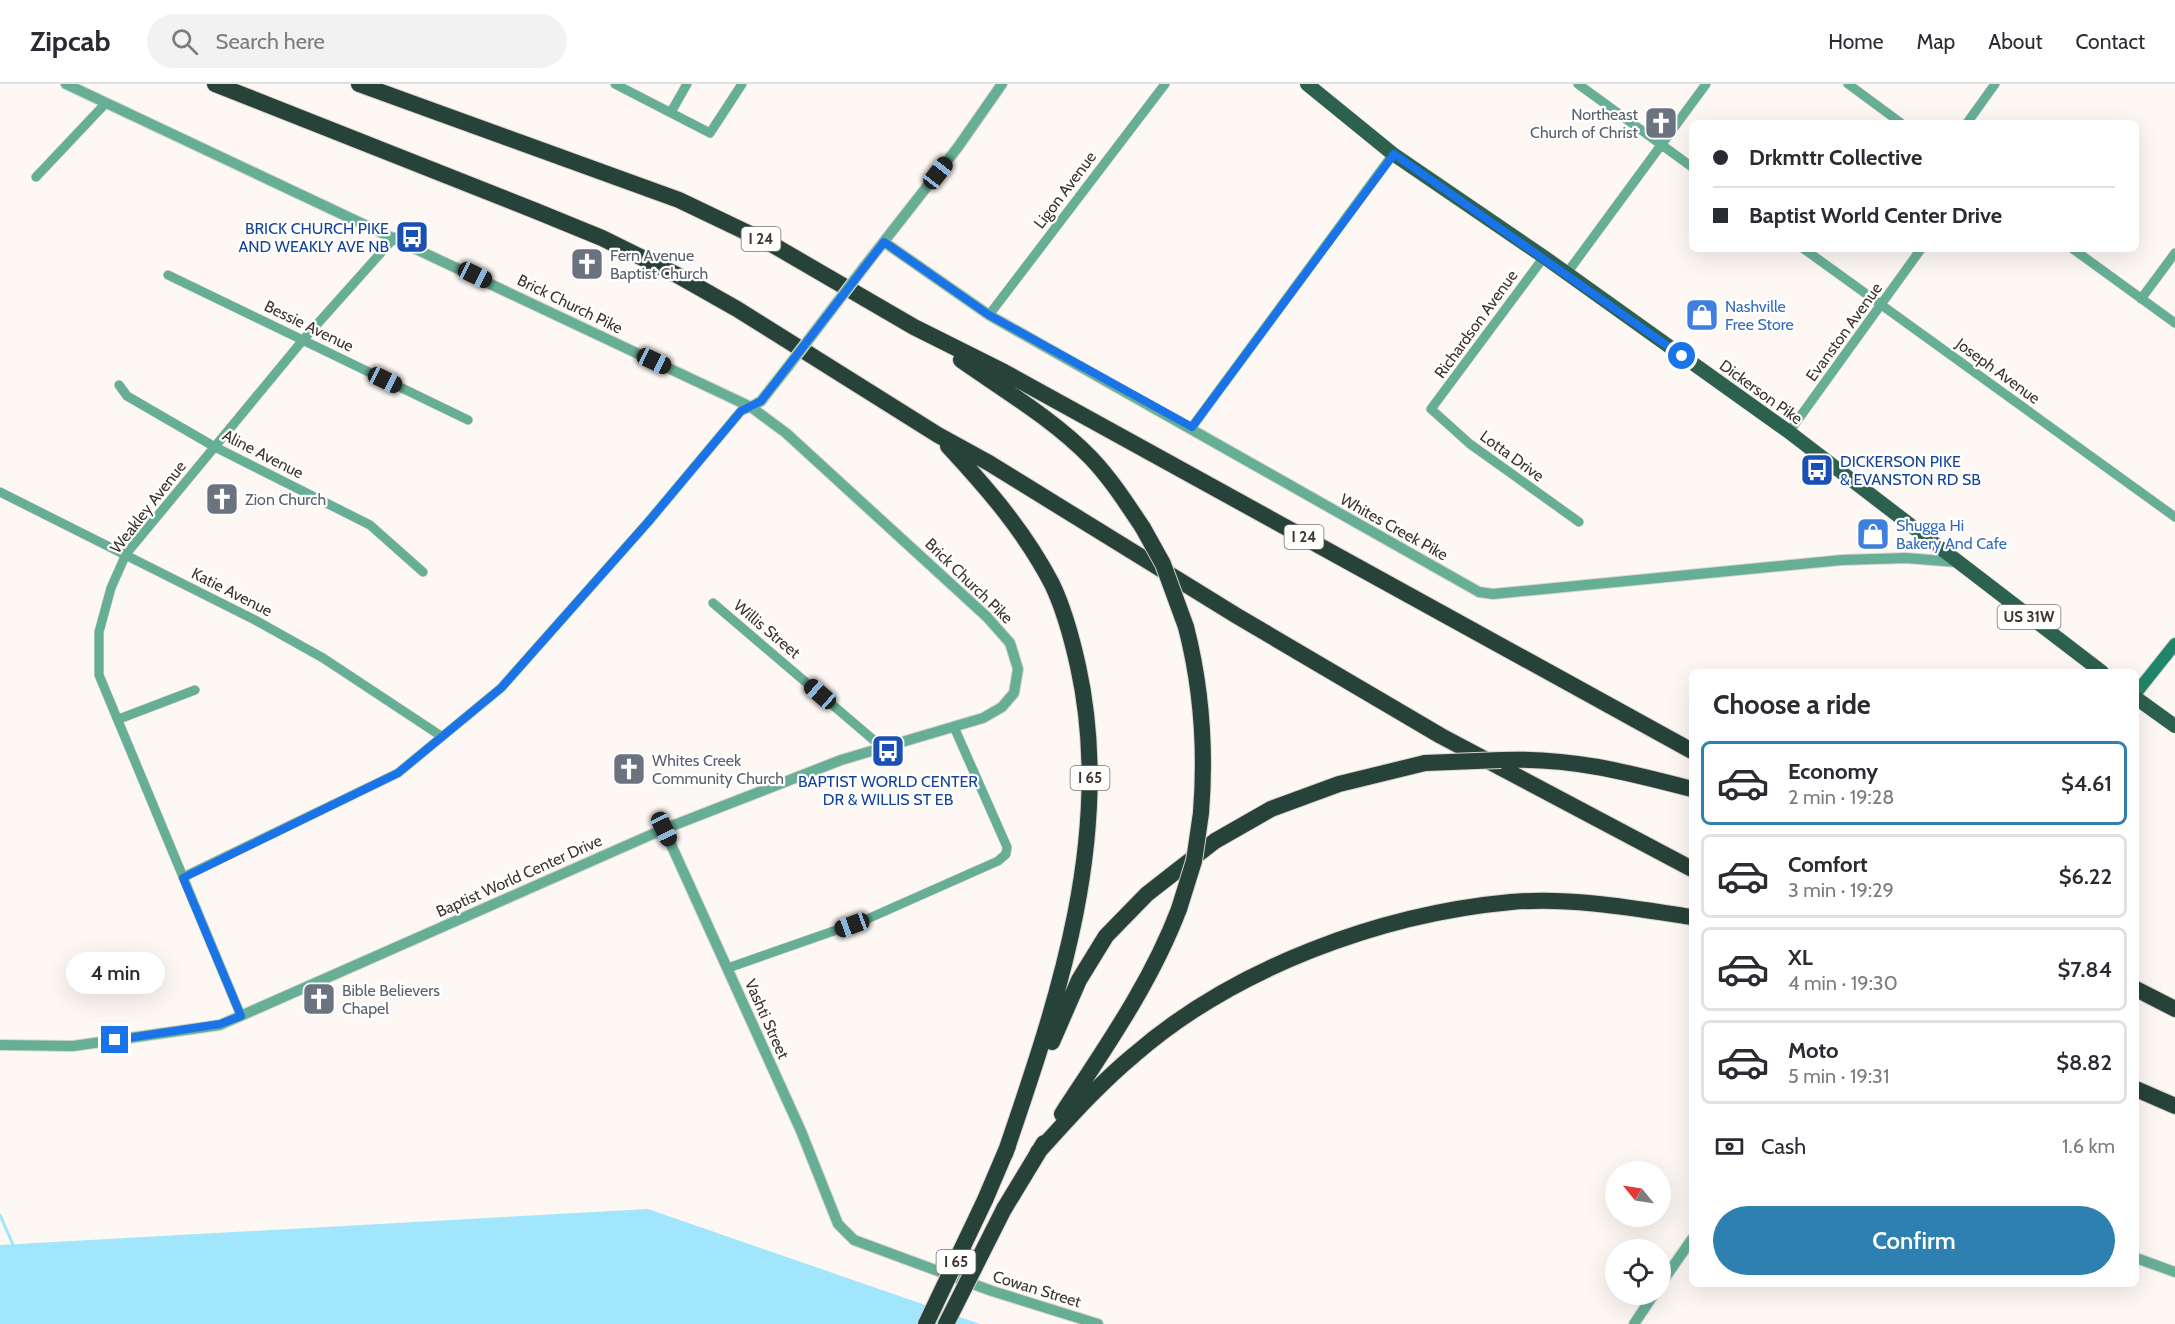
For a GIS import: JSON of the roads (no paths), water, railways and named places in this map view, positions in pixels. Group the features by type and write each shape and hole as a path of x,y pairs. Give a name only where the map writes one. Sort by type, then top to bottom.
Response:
{"highway":[{"path":"215,84 602,238 737,309 1159,570 1441,736 1689,867"},
{"name":"I 24","path":"359,84 679,200 773,245 914,327 1004,372 1689,749"},
{"name":"I 65","path":"914,327 1047,419 1090,457 1118,490 1163,564 1186,627 1197,668 1203,714 1205,763 1194,861 1164,949 1134,1003 1004,1209 946,1324"},
{"name":"I 65","path":"926,1324 1005,1154 1044,1042 1065,965 1080,890 1088,827 1090,763 1086,704 1073,647 1053,586 1026,538 985,486 938,435"},
{"path":"1005,1154 1079,980 1106,936 1147,894 1215,841 1271,809 1339,784 1425,763 1537,759 1612,768 1689,788"},
{"path":"1038,1152 1091,1095 1134,1054 1186,1015 1259,974 1316,948 1385,925 1449,910 1513,902 1579,903 1689,917"},
{"path":"2139,991 2175,1009"},
{"path":"2139,1090 2175,1106"}],"main road":[{"name":"Dickerson Pike","path":"1307,84 1394,154 1567,273 1789,432 2098,669"},
{"path":"2139,691 2175,644"},
{"path":"2139,697 2175,726"}],"street":[{"name":"Brick Church Pike","path":"66,84 751,406 786,433 987,617 1010,643 1018,669"},
{"path":"615,84 710,133 742,84"},
{"path":"671,112 687,84"},
{"path":"183,878 398,773 501,688 649,521 741,411 761,401 958,147 1002,84"},
{"name":"Ligon Avenue","path":"989,315 1165,84"},
{"path":"1578,84 1689,165"},
{"path":"1567,273 1706,84"},
{"path":"1848,84 1897,120"},
{"path":"1969,120 1995,84"},
{"path":"36,177 105,104"},
{"path":"1192,427 1394,154"},
{"name":"Weakley Avenue","path":"241,1016 99,675 99,632 111,588 126,554 303,340 395,237"},
{"name":"Whites Creek Pike","path":"884,242 989,315 1192,427 1479,592 1493,594 1842,560 1906,558 1956,562"},
{"name":"Joseph Avenue","path":"1808,252 2175,518"},
{"name":"Evanston Avenue","path":"1789,432 1919,252"},
{"path":"2077,252 2175,323"},
{"path":"2141,299 2175,253"},
{"name":"Richardson Avenue","path":"1431,409 1544,257"},
{"name":"Bessie Avenue","path":"168,275 468,420"},
{"name":"Aline Avenue","path":"119,385 127,396 215,447 370,525 423,572"},
{"name":"Lotta Drive","path":"1431,409 1470,444 1579,522"},
{"name":"Katie Avenue","path":"0,492 255,620 313,653 441,736"},
{"name":"Willis Street","path":"713,603 883,748"},
{"name":"Baptist World Center Drive","path":"0,1045 73,1046 220,1024 664,829 841,760 983,718 1002,707 1014,693 1018,669"},
{"path":"119,719 195,690"},
{"path":"728,968 866,920 998,861 1006,854 1007,847 954,727"},
{"name":"Vashti Street","path":"664,829 801,1131 838,1224"},
{"name":"Cowan Street","path":"838,1224 854,1240 992,1291 1098,1324"},
{"path":"1671,1269 1689,1243"},
{"path":"2139,1259 2175,1272"},
{"path":"1634,1324 1647,1305"}],"water":[{"path":"648,1209 980,1324 0,1324 0,1245"}],"waterway":[{"path":"0,1215 14,1247"}],"place":[{"name":"Northeast Church of Christ","path":"1661,123"},
{"name":"BRICK CHURCH PIKE AND WEAKLY AVE NB","path":"412,237"},
{"name":"Fern Avenue Baptist Church","path":"587,264"},
{"name":"Nashville Free Store","path":"1702,315"},
{"name":"DICKERSON PIKE & EVANSTON RD SB","path":"1817,470"},
{"name":"Zion Church","path":"222,499"},
{"name":"Shugga Hi Bakery And Cafe","path":"1873,534"},
{"name":"BAPTIST WORLD CENTER DR & WILLIS ST EB","path":"888,751"},
{"name":"Whites Creek Community Church","path":"629,769"},
{"name":"Bible Believers Chapel","path":"319,999"}]}
